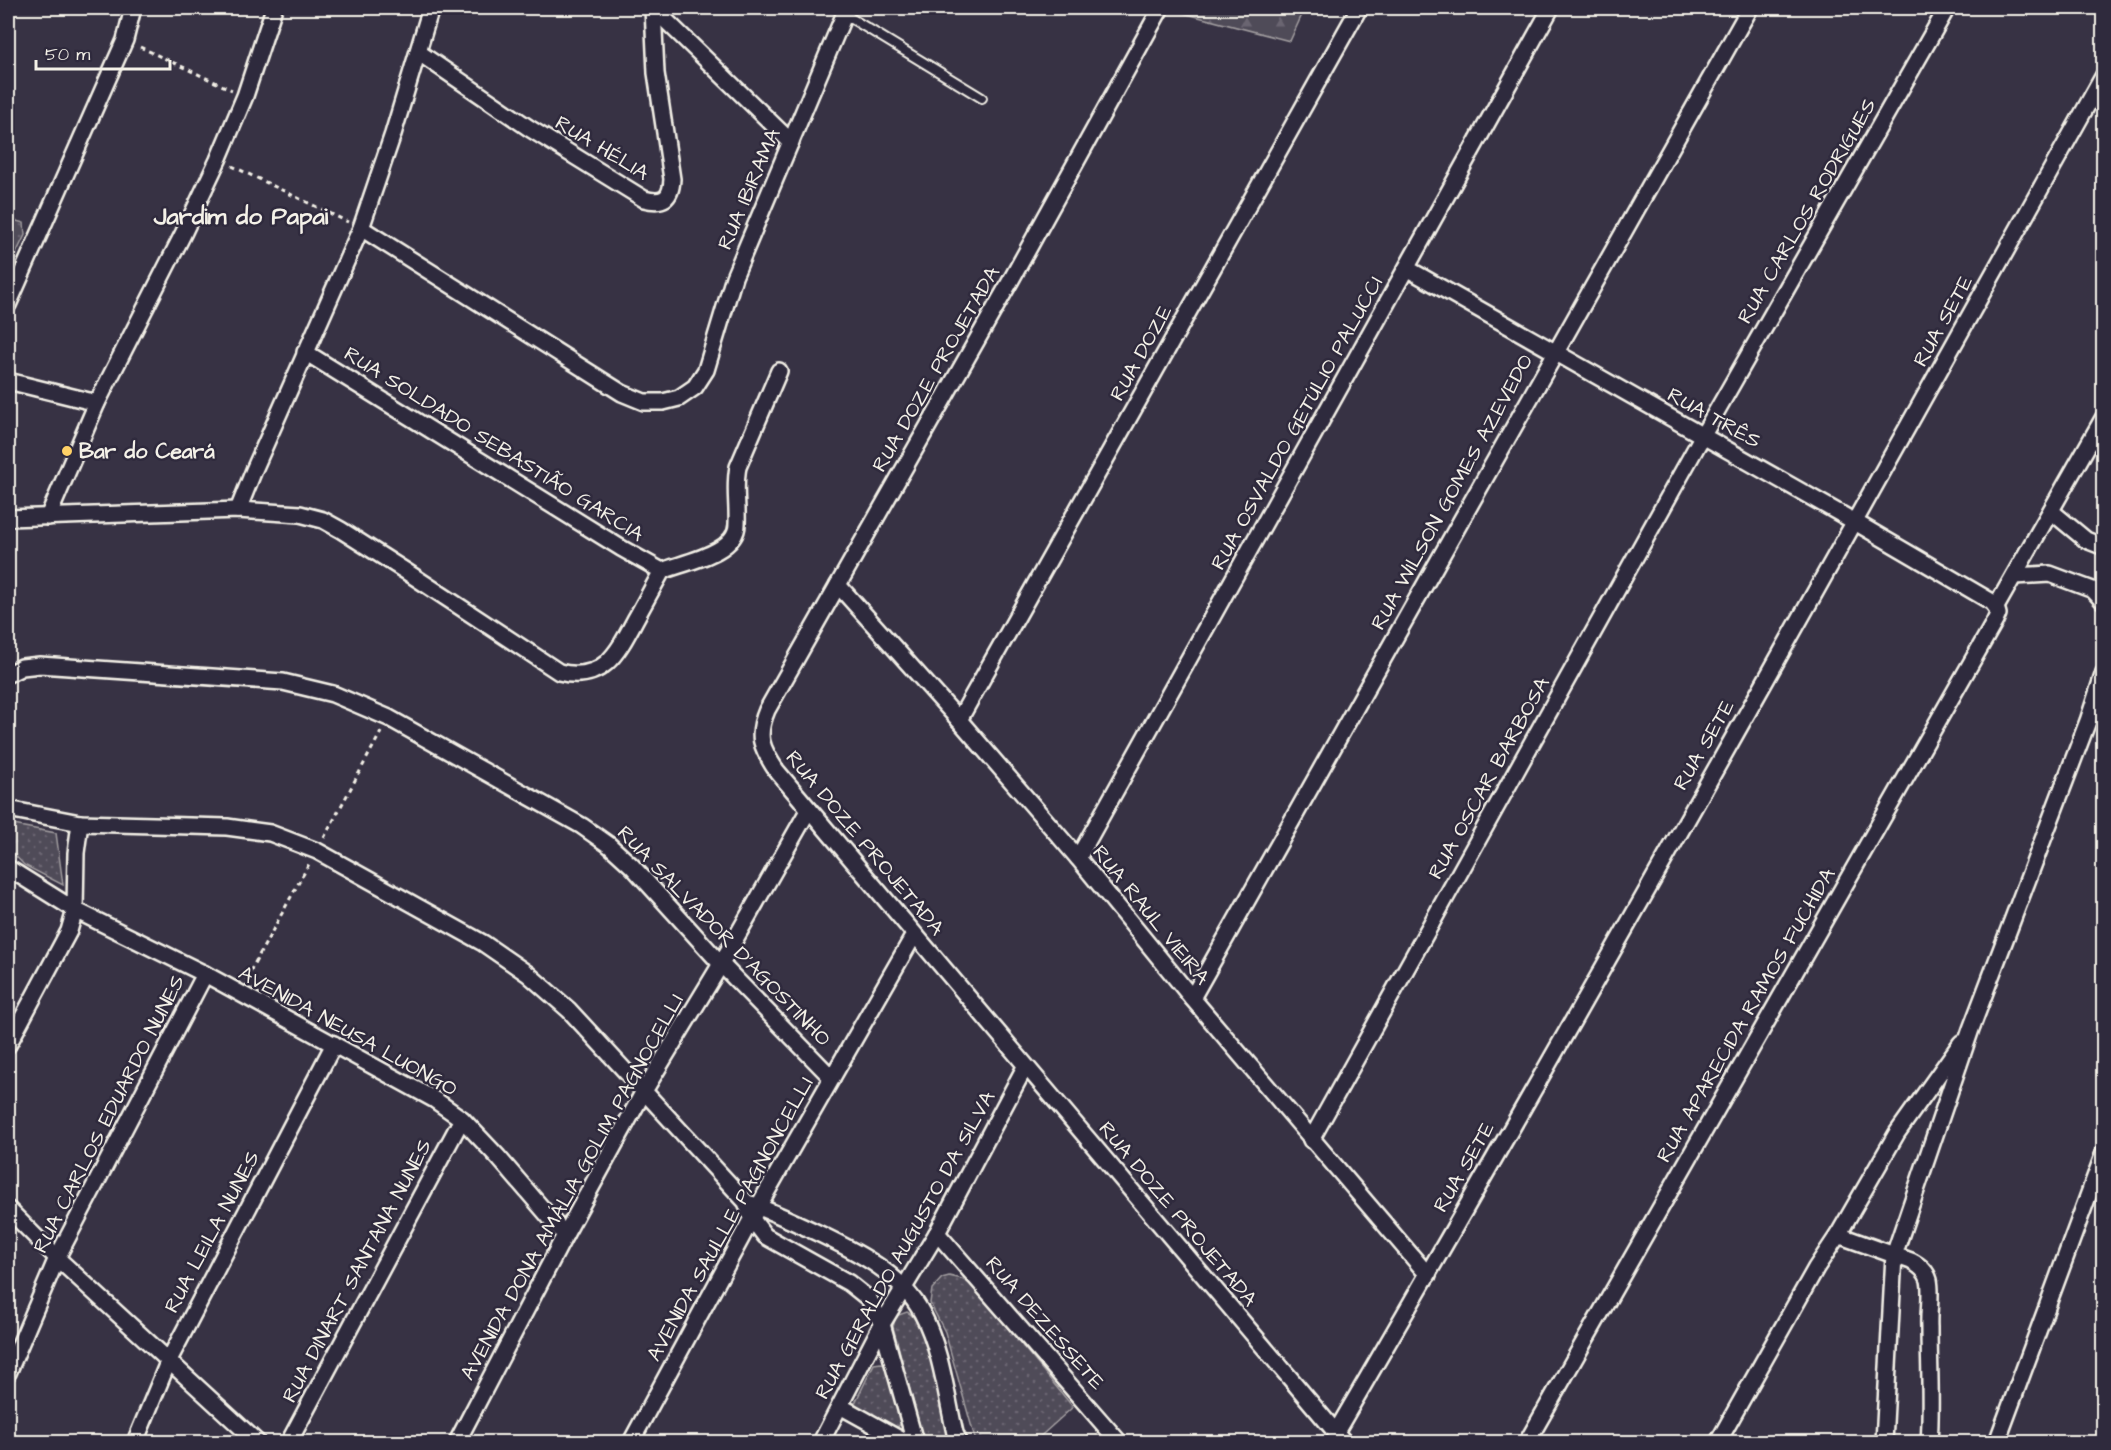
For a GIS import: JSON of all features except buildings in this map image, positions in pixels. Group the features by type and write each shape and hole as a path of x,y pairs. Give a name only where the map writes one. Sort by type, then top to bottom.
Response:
{"street":[{"path":"8,304 125,39 133,8"},
{"path":"48,517 97,403 218,160 245,96 274,8"},
{"path":"238,510 361,228 431,8"},
{"path":"653,8 791,142"},
{"name":"RUA HÉLIA","path":"418,52 529,128 644,199 662,201 669,195 672,179 656,72 653,8"},
{"name":"RUA DOZE PROJETADA","path":"1161,8 1011,280 767,710 760,726 760,740 765,754 776,770 1340,1437"},
{"name":"RUA DOZE","path":"959,720 1359,8"},
{"name":"RUA OSVALDO GETÚLIO PALUCCI","path":"1078,858 1551,8"},
{"name":"RUA WILSON GOMES AZEVEDO","path":"1192,998 1749,8"},
{"name":"RUA CARLOS RODRIGUES","path":"1703,435 1947,8"},
{"name":"RUA IBIRAMA","path":"361,228 622,393 644,402 663,402 680,398 695,387 706,370 734,277 845,11"},
{"name":"RUA SETE","path":"1340,1437 1428,1275 1855,522 2103,75"},
{"name":"RUA TRÊS","path":"1407,269 1855,522 1992,602 1996,607"},
{"name":"RUA SOLDADO SEBASTIÃO GARCIA","path":"306,352 621,548 662,571"},
{"path":"8,518 238,510 300,514 332,525 559,672 575,676 589,673 605,665 620,650 662,571 718,551 728,545 736,535 735,481 738,467 779,371"},
{"path":"8,381 97,403"},
{"name":"RUA APARECIDA RAMOS FUCHIDA","path":"1527,1443 1995,621 1998,614 1996,607 2103,417"},
{"name":"RUA OSCAR BARBOSA","path":"1311,1140 1703,435"},
{"path":"2051,511 2086,540 2103,547"},
{"path":"2014,576 2050,574 2093,590 2103,602"},
{"name":"RUA RAUL VIEIRA","path":"838,585 1078,858 1311,1140 1428,1275"},
{"name":"RUA SALVADOR D'AGOSTINHO","path":"8,674 22,667 40,665 283,682 333,694 389,718 582,826 609,845 632,866 721,964 832,1078"},
{"path":"1884,1443 1894,1255 1971,1029 2088,721 2103,672"},
{"path":"8,809 80,823 227,827 270,833 317,851 483,943 528,974 568,1010 752,1209 765,1236 849,1283 869,1299 882,1324 915,1443"},
{"name":"AVENIDA DONA AMÁLIA GOLIM PAGNOCELLI","path":"457,1443 565,1235 644,1091 721,964 809,809"},
{"path":"8,1046 69,931 75,910 76,854 80,823"},
{"name":"AVENIDA NEUSA LUONGO","path":"8,868 75,910 205,974 435,1100 462,1119 565,1235"},
{"name":"AVENIDA SAULLE PAGNONCELLI","path":"631,1443 752,1209 832,1078 914,935"},
{"name":"RUA CARLOS EDUARDO NUNES","path":"8,1373 57,1258 205,974"},
{"path":"1718,1443 1816,1268 1838,1235 1897,1132 1971,1029"},
{"name":"RUA LEILA NUNES","path":"135,1443 169,1360 334,1044"},
{"name":"RUA GERALDO AUGUSTO DA SILVA","path":"821,1443 882,1324 937,1233 1025,1067"},
{"name":"RUA DINART SANTANA NUNES","path":"290,1443 462,1119"},
{"path":"1996,1443 2103,1154"},
{"path":"8,1209 57,1258 257,1443"},
{"path":"752,1209 776,1213 857,1253 886,1271 904,1288 922,1313 936,1347 959,1443"},
{"name":"RUA DEZESSETE","path":"937,1233 1119,1443"},
{"path":"1838,1235 1920,1265 1927,1274 1930,1282 1931,1415 1929,1443"},
{"path":"840,1406 905,1443"}],"lane":[{"path":"845,11 981,98"}],"path":[{"path":"125,39 245,96"},
{"path":"218,160 361,228"}],"green space":[{"path":"1164,8 1305,8 1290,41"},
{"path":"13,220 24,223 25,235 8,270 8,222"},
{"path":"8,824 56,833 63,885 24,865 8,848"},
{"path":"949,1276 962,1279 973,1286 1073,1407 1034,1442 976,1442 945,1332 930,1303 932,1289 942,1278"},
{"path":"907,1312 915,1319 929,1350 952,1442 924,1442 893,1327 896,1316"},
{"path":"881,1363 887,1367 903,1421 896,1429 859,1409 855,1403 874,1364"}],"place":[{"name":"Bar do Ceará","path":"67,451"}],"district":[{"name":"Jardim do Papai","path":"241,217"}]}
